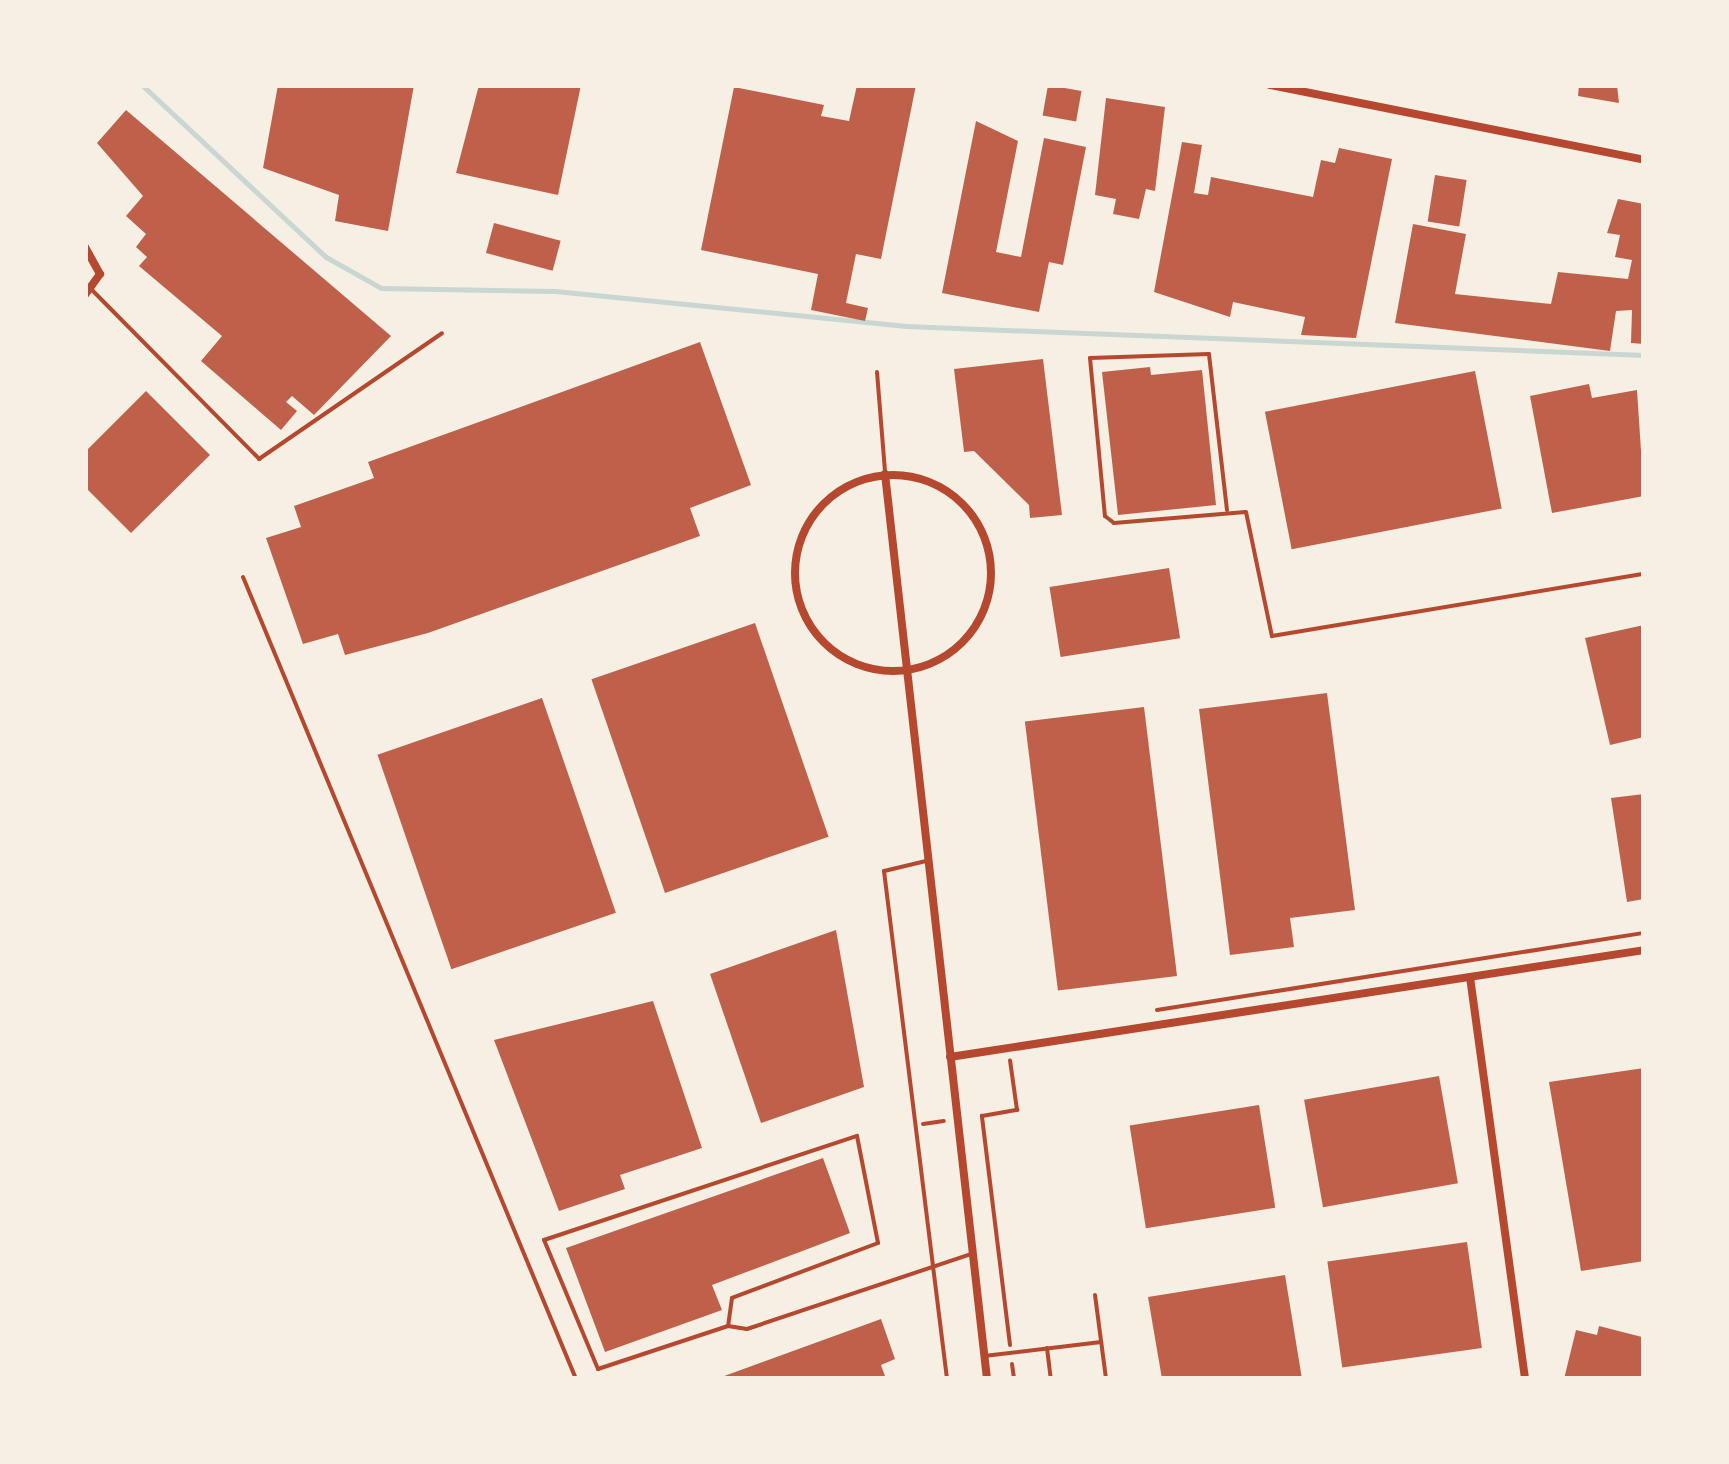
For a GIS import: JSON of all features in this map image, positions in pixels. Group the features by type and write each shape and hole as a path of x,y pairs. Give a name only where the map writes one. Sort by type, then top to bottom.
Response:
{"street":[{"path":"1270,85 1644,160"},
{"path":"85,247 100,264 88,293"},
{"path":"885,474 987,1379"},
{"path":"885,474 950,492 989,546 992,580 965,642 905,672 874,670 820,640 795,583 796,552 818,510 854,482 885,474"},
{"path":"950,1057 1644,950"},
{"path":"1470,977 1525,1379"}],"lane":[{"path":"88,293 259,459 442,333"},
{"path":"1227,510 1209,354 1090,358 1108,521 1227,510 1249,515 1272,636 1644,574"},
{"path":"877,372 885,474"},
{"path":"928,861 884,871 947,1379"},
{"path":"728,1326 732,1298 878,1243 856,1136 544,1240 598,1369 728,1326 747,1329 973,1254"},
{"path":"1095,1295 1106,1379"},
{"path":"984,1356 1101,1342"},
{"path":"1047,1348 1051,1379"}],"path":[{"path":"243,578 576,1379"},
{"path":"1141,1013 1644,933"},
{"path":"970,1118 1017,1110 1010,1063"},
{"path":"982,1116 1014,1379"},
{"path":"915,1126 948,1120"},
{"path":"982,1217 994,1216"}],"building":[{"path":"278,85 414,85 388,231 335,221 339,195 263,168"},
{"path":"479,85 581,85 558,195 456,173"},
{"path":"857,85 916,85 881,259 856,254 846,303 868,308 865,321 811,310 818,274 701,250 734,87 824,105 821,116 849,121"},
{"path":"1048,85 1081,91 1076,121 1043,116"},
{"path":"1579,85 1617,85 1619,103 1578,96"},
{"path":"1106,98 1165,107 1155,191 1146,189 1139,219 1113,214 1116,199 1095,195"},
{"path":"126,110 391,336 314,415 292,396 286,402 297,411 281,430 201,361 222,336 139,266 147,257 136,247 146,234 126,216 143,196 97,143"},
{"path":"976,121 1018,141 996,252 1021,257 1044,138 1086,147 1063,265 1049,262 1039,312 942,293"},
{"path":"1182,142 1202,145 1194,193 1208,195 1211,177 1313,197 1321,160 1335,163 1339,148 1392,159 1356,338 1301,335 1305,317 1233,302 1230,317 1154,292"},
{"path":"1435,175 1467,180 1459,226 1428,221"},
{"path":"1618,199 1644,204 1644,344 1631,343 1632,310 1616,311 1610,351 1395,323 1413,224 1466,234 1455,294 1551,304 1558,272 1628,279 1632,260 1615,257 1620,235 1607,233"},
{"path":"494,223 561,241 553,271 486,253"},
{"path":"700,342 751,485 690,508 700,536 428,633 345,655 338,634 303,644 266,538 301,527 294,506 374,478 368,462"},
{"path":"1043,359 1062,515 1030,518 1029,505 974,451 964,452 954,369"},
{"path":"1150,367 1151,375 1202,370 1216,505 1118,515 1102,372"},
{"path":"1475,371 1502,508 1292,549 1265,412"},
{"path":"1589,384 1592,398 1637,390 1644,496 1552,513 1530,396"},
{"path":"146,391 210,455 131,533 85,487 85,452"},
{"path":"1169,568 1180,638 1061,657 1049,587"},
{"path":"755,623 829,837 665,893 591,679"},
{"path":"1644,625 1644,737 1610,745 1585,638"},
{"path":"1327,693 1355,910 1290,918 1294,947 1230,955 1199,709"},
{"path":"542,698 616,913 451,969 377,755"},
{"path":"1144,707 1177,976 1058,991 1025,722"},
{"path":"1644,794 1644,899 1627,902 1611,798"},
{"path":"836,930 864,1087 761,1123 710,974"},
{"path":"653,1001 702,1148 620,1175 625,1189 559,1211 494,1040"},
{"path":"1644,1068 1644,1261 1581,1271 1549,1082"},
{"path":"1439,1076 1458,1183 1323,1207 1304,1100"},
{"path":"1259,1105 1275,1208 1146,1228 1130,1125"},
{"path":"823,1158 850,1233 712,1285 722,1310 605,1352 566,1248"},
{"path":"1467,1242 1482,1348 1342,1368 1327,1262"},
{"path":"1285,1275 1302,1379 1162,1379 1148,1297"},
{"path":"881,1319 895,1359 881,1365 886,1379 716,1379"},
{"path":"1599,1326 1642,1337 1644,1379 1564,1379 1576,1330 1597,1335"}],"waterway":[{"path":"142,85 326,257 381,288 555,291 906,326 1644,355"}]}
